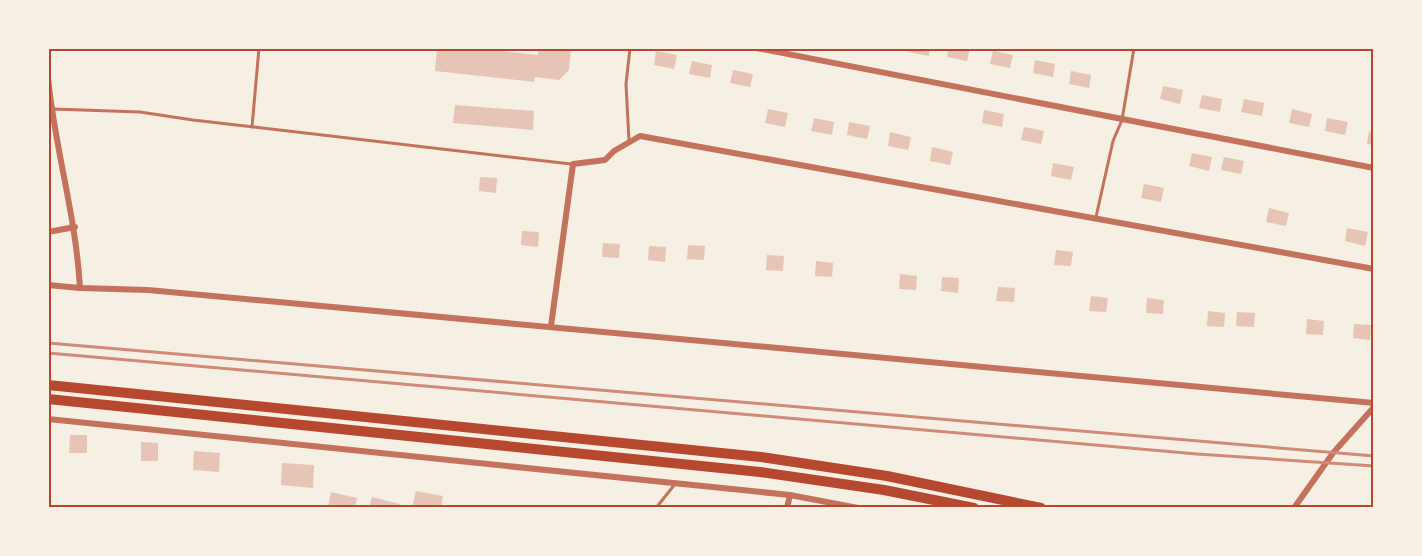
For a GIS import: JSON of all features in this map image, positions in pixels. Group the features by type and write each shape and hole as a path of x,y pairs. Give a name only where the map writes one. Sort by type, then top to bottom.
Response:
{"highway":[{"path":"48,385 761,457 887,476 1041,508"},
{"path":"48,399 760,472 884,490 974,508"}],"street":[{"path":"757,48 1374,168"},
{"path":"48,78 51,108 75,227 80,288"},
{"path":"551,326 573,164 605,160 640,136 1374,269"},
{"path":"48,232 75,227"},
{"path":"48,285 148,290 551,326 1374,405"},
{"path":"1294,508 1333,453 1374,405"},
{"path":"48,419 790,495 858,508"},
{"path":"787,508 790,495"}],"lane":[{"path":"252,127 259,48"},
{"path":"629,142 626,84 630,48"},
{"path":"1096,219 1113,141 1122,120 1134,48"},
{"path":"51,108 140,112 573,164"},
{"path":"656,508 675,484"}],"building":[{"path":"437,48 474,48 538,55 538,48 571,48 569,70 559,80 535,77 534,82 435,71"},
{"path":"909,48 930,48 929,56 908,52"},
{"path":"949,48 970,48 967,61 947,57"},
{"path":"656,51 677,55 674,69 654,65"},
{"path":"993,51 1013,55 1010,68 990,64"},
{"path":"1035,60 1055,64 1053,77 1033,73"},
{"path":"692,61 712,65 710,78 689,74"},
{"path":"733,70 753,74 750,87 730,83"},
{"path":"1071,71 1091,75 1089,88 1069,84"},
{"path":"1163,86 1183,90 1180,104 1160,99"},
{"path":"1202,95 1222,99 1220,112 1199,108"},
{"path":"1244,99 1264,103 1262,116 1241,112"},
{"path":"455,105 534,111 533,130 453,123"},
{"path":"768,109 788,113 785,127 765,123"},
{"path":"1292,109 1312,114 1309,127 1289,123"},
{"path":"984,110 1004,114 1002,127 982,123"},
{"path":"814,118 834,122 832,135 811,131"},
{"path":"1327,118 1348,122 1345,135 1325,131"},
{"path":"849,122 870,126 867,139 847,135"},
{"path":"1024,127 1044,131 1041,144 1021,140"},
{"path":"1369,131 1374,132 1374,145 1367,144"},
{"path":"890,132 911,137 908,150 888,146"},
{"path":"932,147 953,152 950,165 930,161"},
{"path":"1192,153 1212,157 1209,171 1189,166"},
{"path":"1224,157 1244,161 1241,174 1221,170"},
{"path":"1053,163 1074,167 1071,180 1051,176"},
{"path":"480,177 497,178 496,193 479,191"},
{"path":"1144,184 1164,188 1161,202 1141,198"},
{"path":"1269,208 1289,213 1286,226 1266,222"},
{"path":"1347,228 1368,232 1365,246 1345,241"},
{"path":"522,231 539,232 538,247 521,245"},
{"path":"603,243 620,244 619,258 602,257"},
{"path":"688,245 705,246 704,260 687,259"},
{"path":"649,246 666,247 665,262 648,260"},
{"path":"1056,250 1073,252 1071,266 1054,265"},
{"path":"767,255 784,256 783,271 766,270"},
{"path":"816,261 833,263 832,277 815,276"},
{"path":"900,274 917,276 916,290 899,289"},
{"path":"942,277 959,278 958,293 941,291"},
{"path":"998,287 1015,288 1014,302 996,301"},
{"path":"1091,296 1108,298 1106,312 1089,311"},
{"path":"1147,298 1164,300 1163,314 1146,313"},
{"path":"1208,311 1225,313 1224,327 1207,326"},
{"path":"1237,312 1255,313 1254,327 1236,326"},
{"path":"1307,319 1324,321 1323,335 1306,334"},
{"path":"1354,324 1371,325 1370,340 1353,338"},
{"path":"70,435 87,435 87,453 69,453"},
{"path":"141,442 158,443 158,461 141,461"},
{"path":"194,451 220,453 219,472 193,470"},
{"path":"282,463 314,465 313,488 281,485"},
{"path":"416,491 443,496 441,508 412,508"},
{"path":"331,492 357,498 355,508 328,508"},
{"path":"372,497 400,504 398,508 369,508"}],"railway":[{"path":"48,343 1374,456"},
{"path":"48,353 1197,454 1374,466"}]}
